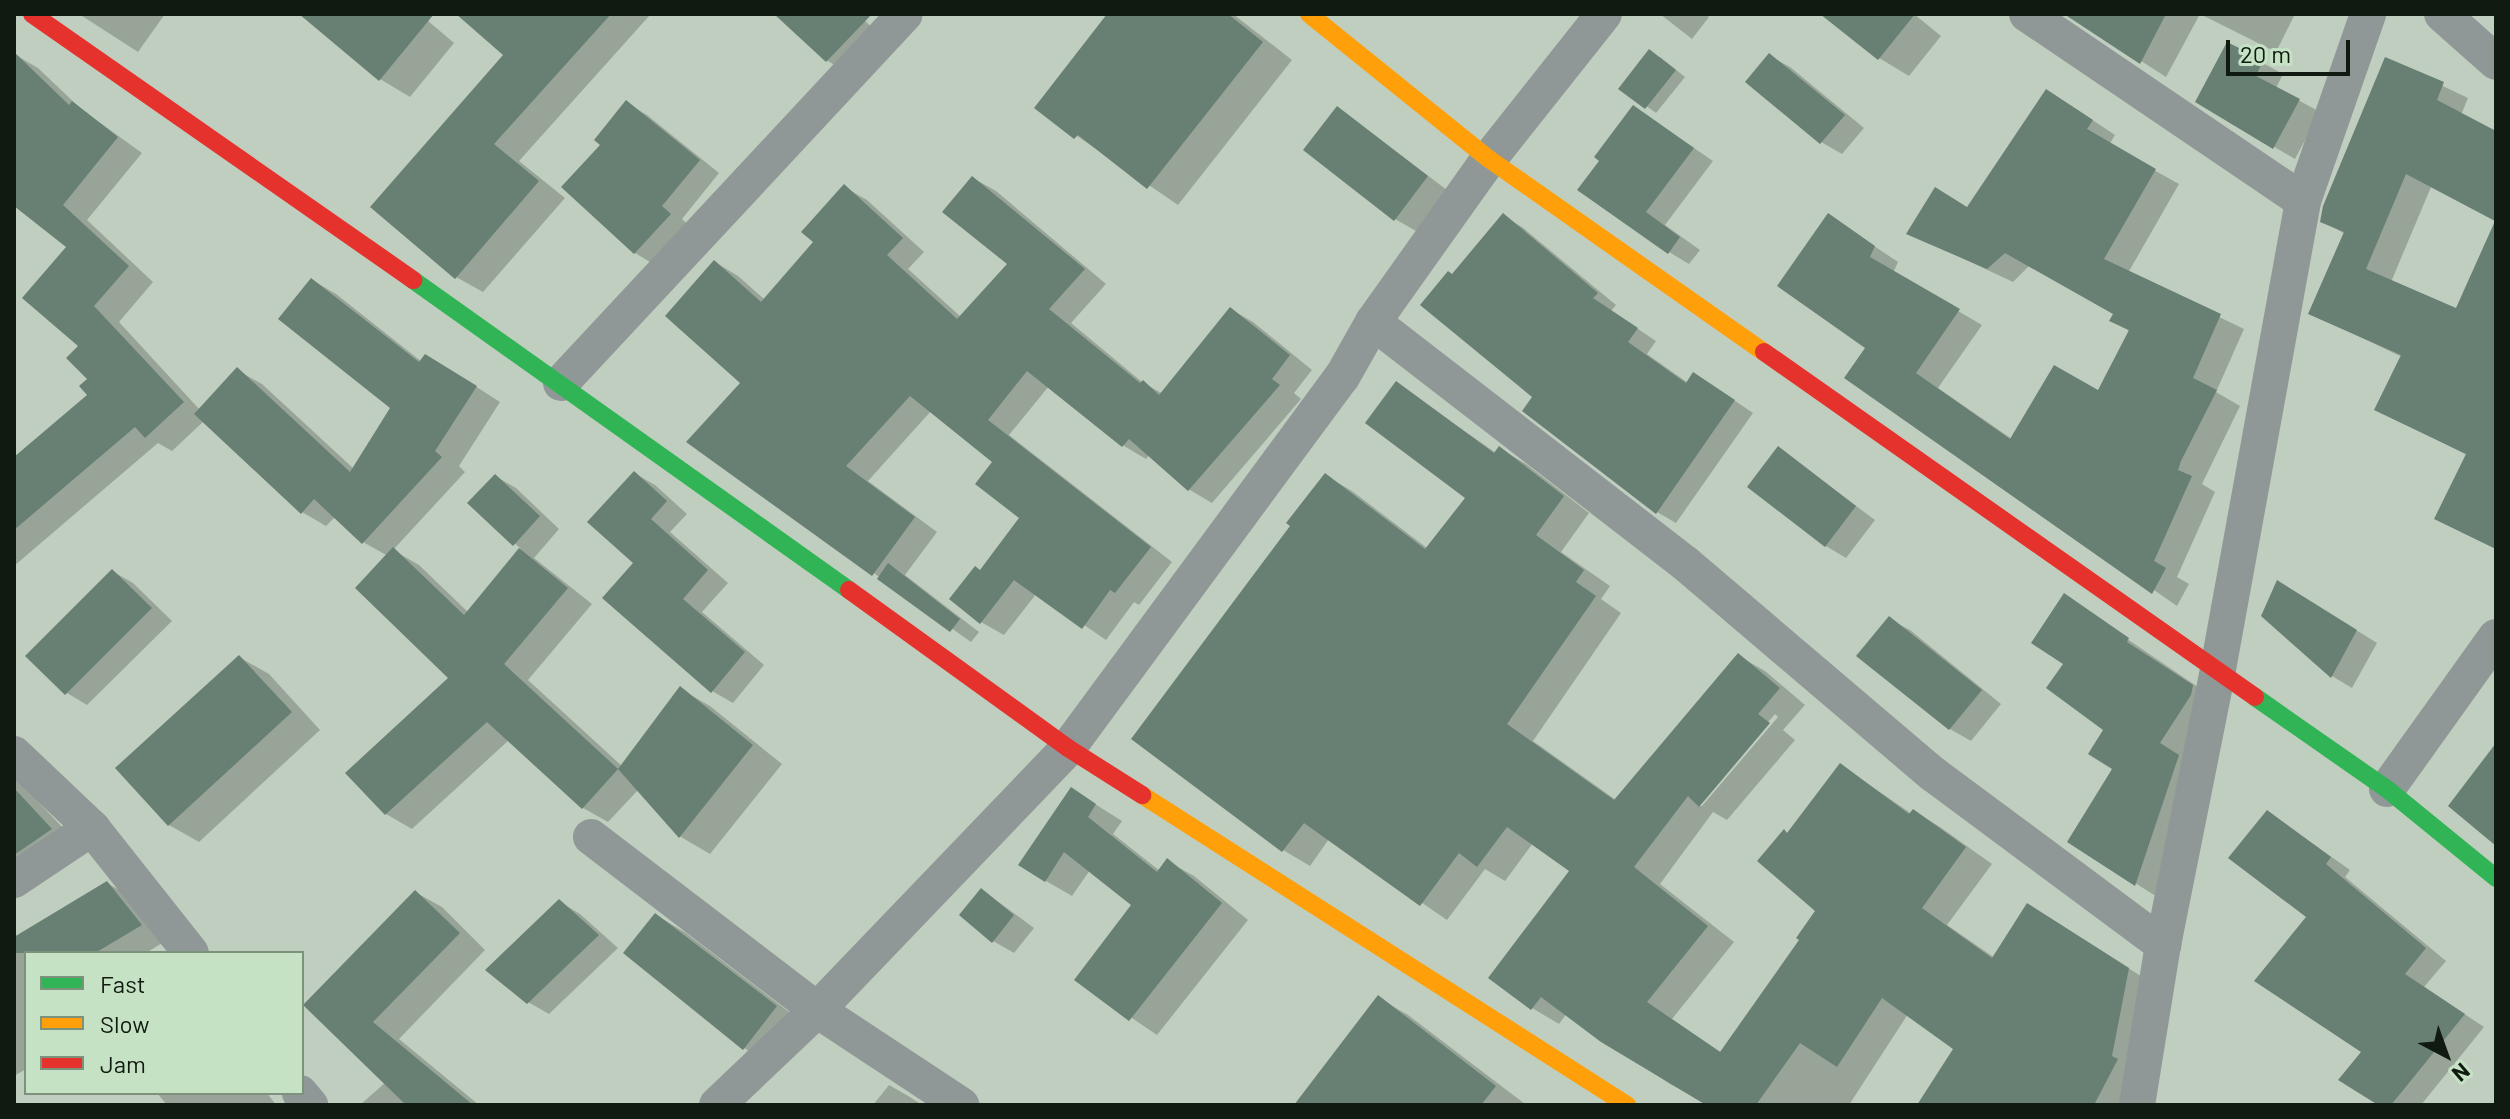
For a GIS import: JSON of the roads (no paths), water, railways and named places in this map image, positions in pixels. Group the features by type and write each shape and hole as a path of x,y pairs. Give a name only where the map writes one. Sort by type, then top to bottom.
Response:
{"street":[{"path":"32,14 561,383 1068,748 1627,1105"},
{"path":"561,383 905,14"},
{"path":"1309,14 1489,159 2387,789 2496,878"},
{"path":"717,1105 817,1010 1068,748 1342,377 1373,322 1489,159 1604,14"},
{"path":"2027,14 2303,201"},
{"path":"2137,1105 2163,945 2218,669 2303,201 2368,14"},
{"path":"2442,14 2496,62"},
{"path":"1373,322 1686,564 1933,774 2163,945"},
{"path":"2387,789 2496,637"},
{"path":"14,754 92,828 189,951"},
{"path":"14,880 92,828"},
{"path":"591,837 817,1010 961,1105"}]}
